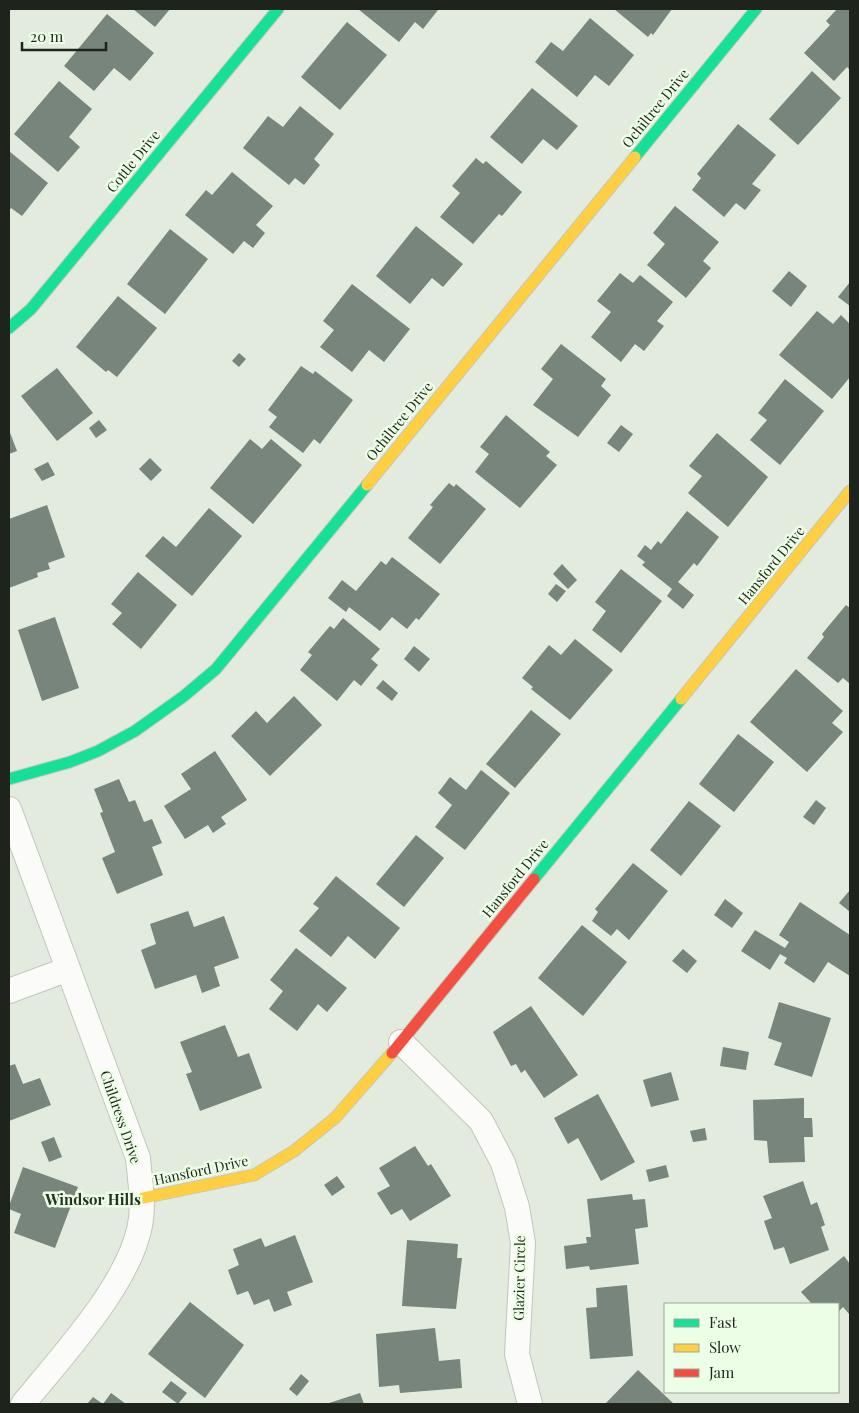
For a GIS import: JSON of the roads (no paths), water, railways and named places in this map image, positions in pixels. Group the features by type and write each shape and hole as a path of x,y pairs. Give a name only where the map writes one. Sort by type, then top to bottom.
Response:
{"street":[{"name":"Cottle Drive","path":"9,328 31,309 278,9"},
{"name":"Ochiltree Drive","path":"9,779 79,759 128,736 176,705 216,669 756,9"},
{"name":"Hansford Drive","path":"143,1198 254,1175 294,1151 335,1118 401,1042 850,491"},
{"name":"Childress Drive","path":"9,810 138,1158 143,1198 140,1229 132,1253 110,1292 23,1404"},
{"path":"9,991 68,969"},
{"name":"Glazier Circle","path":"401,1042 481,1121 503,1163 518,1207 523,1243 517,1354 530,1404"}],"district":[{"name":"Windsor Hills","path":"93,1199"}]}
